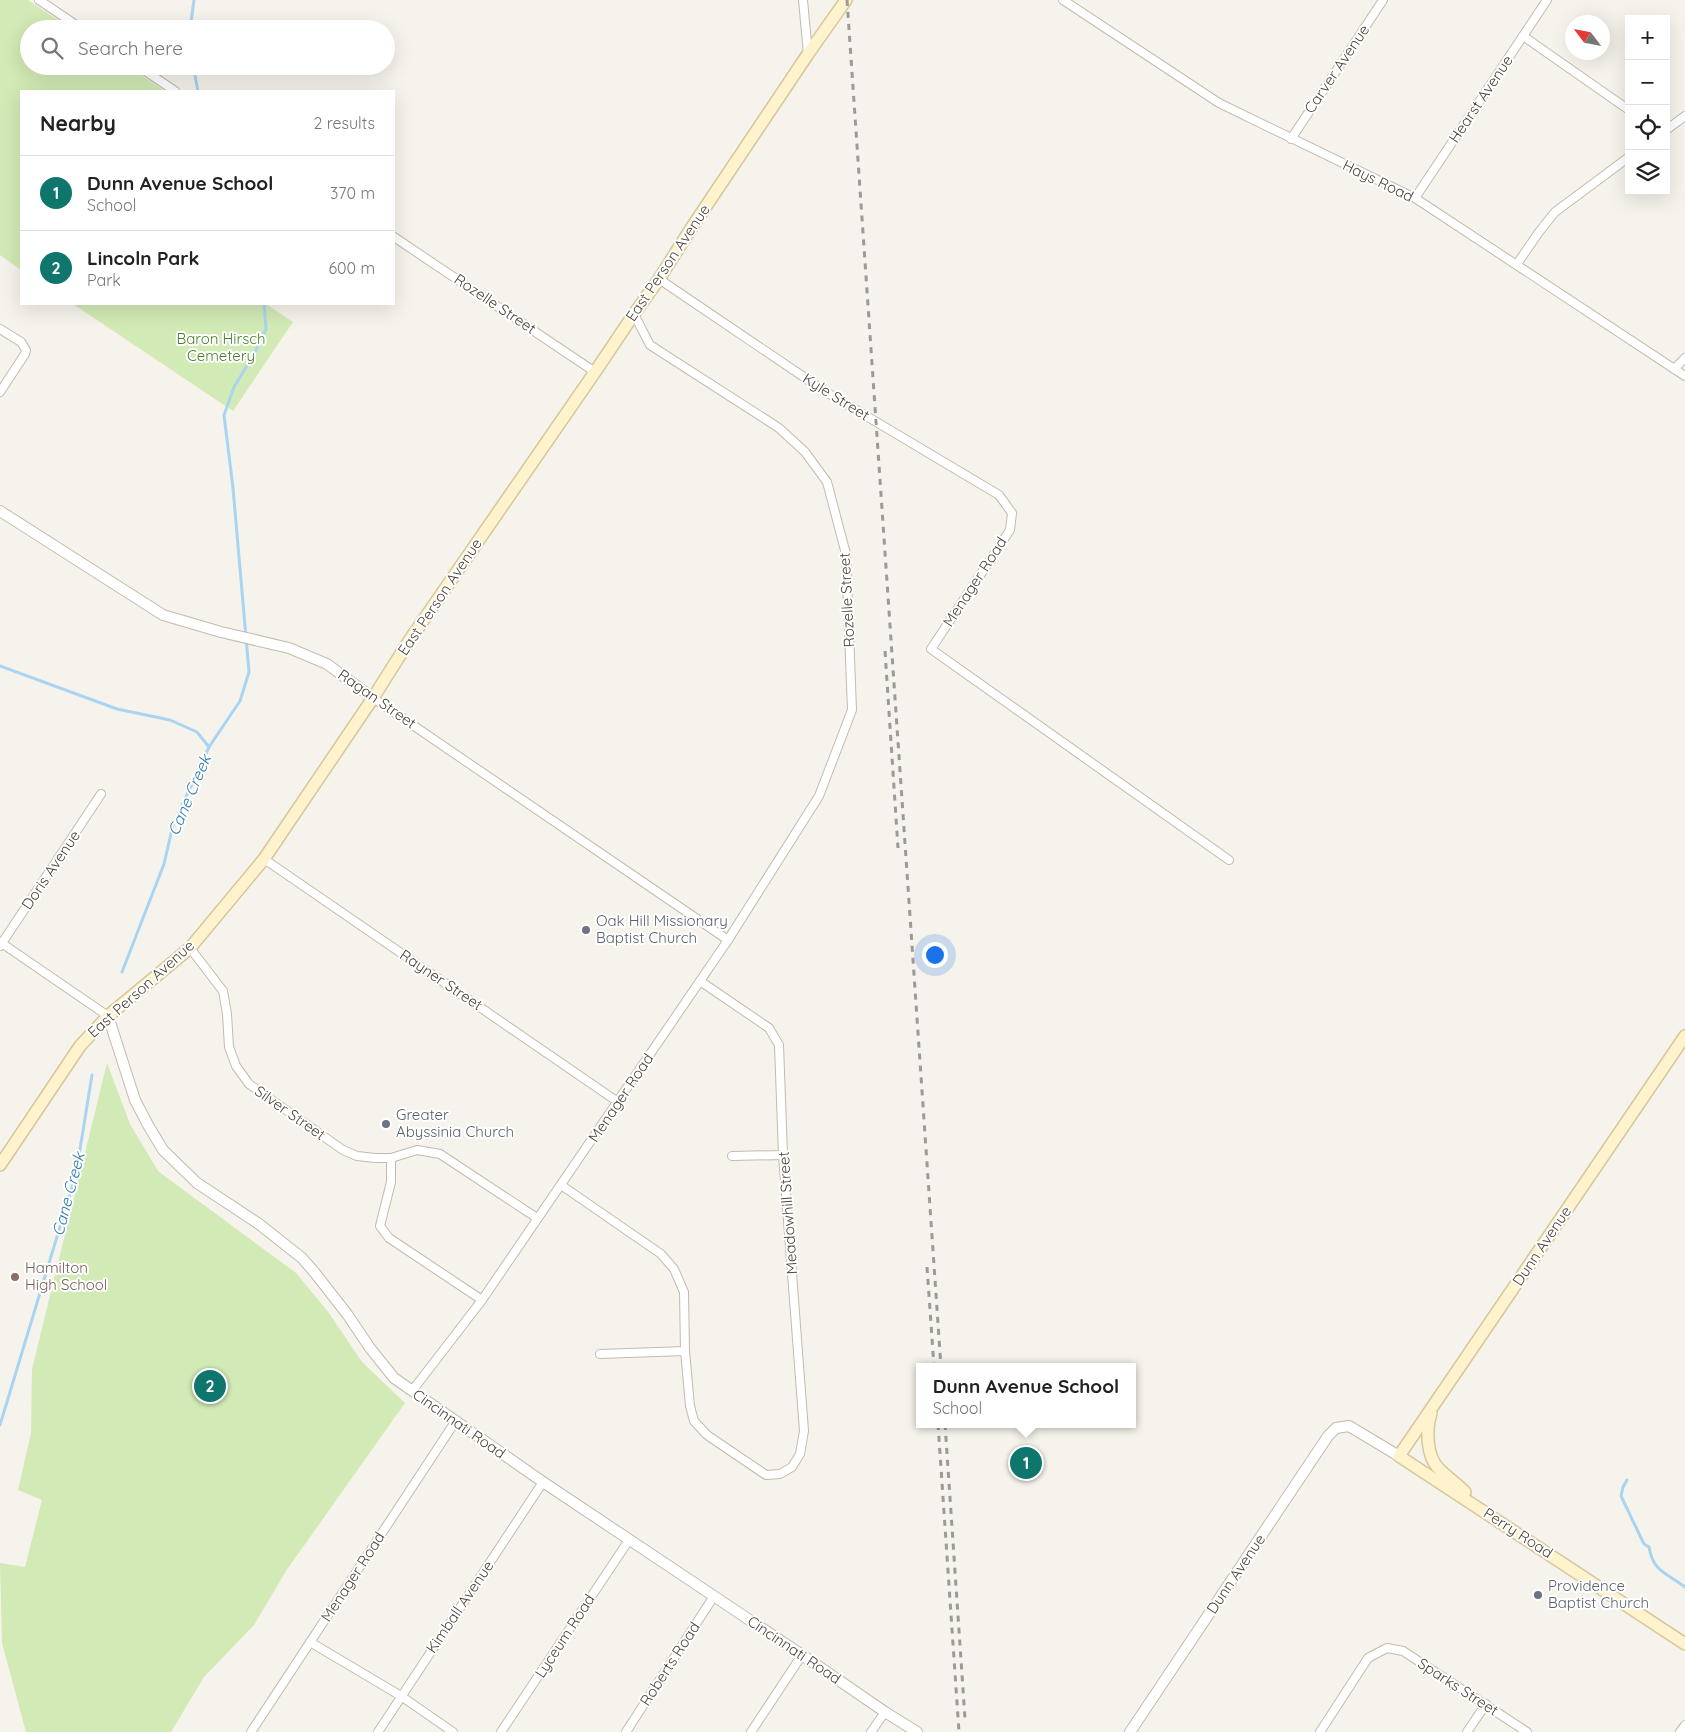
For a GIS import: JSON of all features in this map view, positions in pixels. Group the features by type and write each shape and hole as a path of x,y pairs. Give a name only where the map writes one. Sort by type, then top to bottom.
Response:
{"main road":[{"name":"East Person Avenue","path":"0,1166 80,1046 108,1016 190,948 264,859 409,641 659,279 692,226 846,0"},
{"name":"Dunn Avenue","path":"1399,1456 1685,1036"},
{"path":"1433,1406 1428,1433 1430,1452 1438,1468 1484,1510"},
{"name":"Perry Road","path":"1399,1456 1484,1510 1685,1644"}],"street":[{"path":"39,0 69,20"},
{"path":"803,0 808,54"},
{"name":"Hays Road","path":"1063,0 1219,103 1415,198 1685,376"},
{"name":"Carver Avenue","path":"1291,139 1383,0"},
{"name":"Hearst Avenue","path":"1415,198 1547,0"},
{"path":"1523,36 1625,107"},
{"path":"150,75 171,90"},
{"path":"1670,127 1685,116"},
{"path":"1517,264 1555,212 1625,160"},
{"name":"Rozelle Street","path":"395,238 595,372"},
{"name":"Kyle Street","path":"659,279 826,392 999,495 1012,513"},
{"name":"Rozelle Street","path":"634,314 650,345 779,428 805,452 827,482 846,554 852,710 818,796"},
{"path":"0,328 21,342 26,350 0,392"},
{"path":"1674,368 1685,358"},
{"name":"Ragan Street","path":"0,510 163,615 217,631 289,648 327,664 372,698 728,940"},
{"name":"Menager Road","path":"1012,513 1010,530 932,649 1229,860"},
{"name":"Doris Avenue","path":"1,944 101,794"},
{"name":"Menager Road","path":"412,1391 482,1300 618,1102 728,940 818,796"},
{"name":"Rayner Street","path":"264,859 618,1102"},
{"path":"1,944 108,1016"},
{"name":"Silver Street","path":"190,948 223,991 227,1014 229,1047 236,1066 249,1084 343,1150 356,1156 391,1158"},
{"name":"Meadowhill Street","path":"685,1351 690,1406 694,1421 707,1435 766,1475 780,1474 792,1467 800,1454 804,1431 784,1155 779,1045 769,1028 700,981"},
{"name":"Cincinnati Road","path":"108,1016 135,1100 163,1150 197,1183 259,1224 302,1258 316,1273 394,1378 543,1482 917,1732"},
{"path":"482,1300 389,1238 380,1226 392,1182 391,1158 417,1150 440,1154 537,1218"},
{"path":"732,1156 784,1155"},
{"path":"561,1184 661,1254 674,1269 684,1292 685,1351 600,1354"},
{"name":"Menager Road","path":"251,1732 455,1422"},
{"name":"Perry Road","path":"1349,1426 1399,1456"},
{"name":"Dunn Avenue","path":"1130,1732 1328,1436 1336,1428 1349,1426"},
{"name":"Kimball Avenue","path":"378,1732 543,1482"},
{"name":"Lyceum Road","path":"501,1732 629,1540"},
{"name":"Roberts Road","path":"626,1732 714,1596"},
{"path":"310,1642 401,1696 453,1732"},
{"name":"Sparks Street","path":"1320,1732 1368,1658 1387,1648 1403,1652 1527,1732"},
{"path":"751,1732 802,1655"},
{"path":"1467,1732 1486,1704"},
{"path":"871,1732 885,1712"},
{"path":"1680,1732 1685,1725"}],"green space":[{"path":"0,0 28,0 58,20 20,20 20,75 141,75 163,90 20,90 20,269 0,255"},
{"name":"Baron Hirsch Cemetery","path":"74,305 268,305 293,322 233,411"},
{"path":"107,1063 130,1124 158,1171 296,1273 329,1313 362,1362 405,1403 286,1571 254,1625 204,1677 171,1732 26,1732 2,1643 0,1563 25,1567 42,1500 18,1490 31,1433 32,1369"}],"waterway":[{"path":"191,20 194,0"},
{"path":"195,75 198,90"},
{"path":"209,747 240,701 249,672 233,488 224,415 234,387 253,356 266,329 264,305"},
{"name":"Cane Creek","path":"0,666 117,709 170,720 197,732 209,747 173,825 164,864 122,972"},
{"name":"Cane Creek","path":"0,1425 76,1174 92,1075"},
{"path":"1627,1480 1621,1496 1644,1544 1649,1547 1657,1567 1685,1587"}],"railway":[{"path":"847,0 941,1363"},
{"path":"885,651 898,848"},
{"path":"927,1267 934,1363"},
{"path":"938,1428 959,1732"},
{"path":"945,1428 965,1719"}],"place":[{"name":"Oak Hill Missionary Baptist Church","path":"586,930"},
{"name":"Greater Abyssinia Church","path":"386,1124"},
{"name":"Hamilton High School","path":"15,1277"},
{"name":"Lincoln Park","path":"210,1386"},
{"name":"Dunn Avenue School","path":"1026,1463"},
{"name":"Providence Baptist Church","path":"1538,1595"}]}
